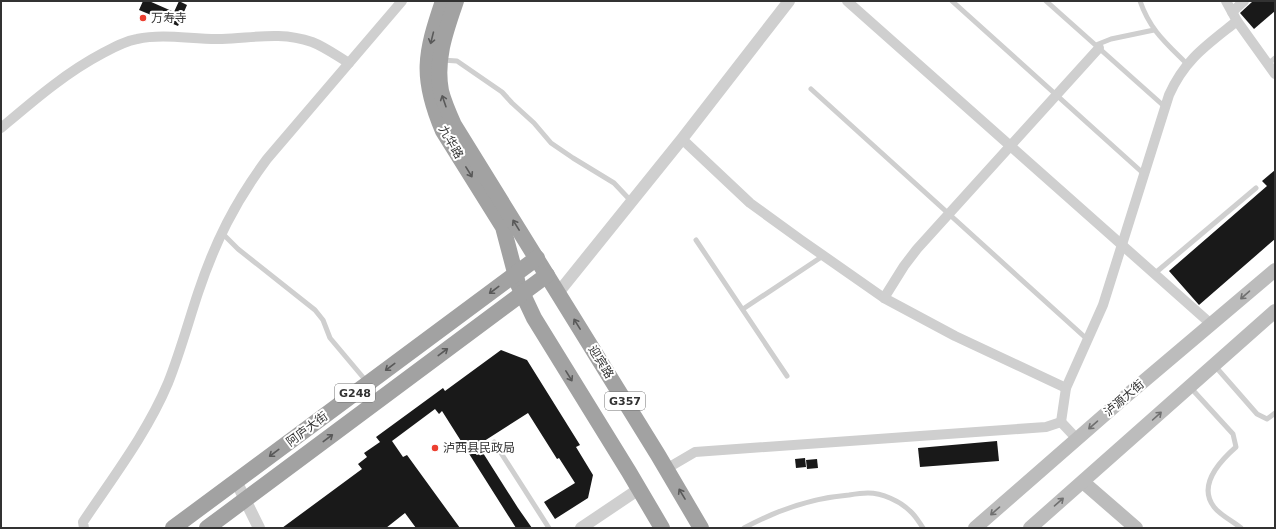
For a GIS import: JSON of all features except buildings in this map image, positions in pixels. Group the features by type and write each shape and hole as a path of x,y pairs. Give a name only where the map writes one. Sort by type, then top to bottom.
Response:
{"highway":[{"name":"九华路","path":"443,1 428,53 428,80 433,105 443,131 503,227 516,274"},
{"name":"九华路","path":"456,1 446,28 439,59 439,79 441,91 454,125 536,258"},
{"name":"阿庐大街","path":"173,528 536,258"},
{"name":"迎宾路","path":"536,258 701,528"},
{"path":"516,274 522,294"},
{"name":"G248","path":"207,528 547,275"},
{"name":"G357","path":"522,294 541,331 662,528"}],"main road":[{"name":"泸源大街","path":"975,528 1275,270"},
{"path":"1030,528 1275,311"},
{"path":"1083,482 1136,528"}],"street":[{"path":"84,528 83,522 139,440 159,403 176,363 198,293 222,233 252,179 267,159 402,1"},
{"path":"558,293 682,139 788,1"},
{"path":"847,1 1211,324"},
{"path":"1226,1 1237,21 1272,61 1275,74"},
{"path":"1232,12 1244,1"},
{"path":"1061,422 1066,388 1103,305 1165,107 1174,84 1187,64 1202,49 1237,21"},
{"path":"1,128 36,98 71,72 120,44 137,39 154,37 221,39 251,36 288,36 313,43 349,63"},
{"path":"884,298 904,266 948,214 1056,95 1097,46"},
{"path":"682,139 750,202 823,256 884,298 928,322 1066,388"},
{"path":"666,469 695,452 1046,426 1061,422"},
{"path":"1061,422 1077,439"},
{"path":"236,481 259,528"},
{"path":"581,528 639,489"}],"lane":[{"path":"952,1 1144,174"},
{"path":"1046,1 1165,107"},
{"path":"1140,1 1148,21 1154,30 1187,64"},
{"path":"1097,46 1110,39 1154,30"},
{"path":"439,59 457,61 502,92 534,123 551,143 614,183 632,201"},
{"path":"811,89 1088,340"},
{"path":"1154,274 1256,188"},
{"path":"222,233 238,249 315,310 323,320 330,338 368,383"},
{"path":"696,240 743,308 787,376"},
{"path":"743,308 823,256"},
{"path":"1214,365 1257,414 1267,419 1275,413"},
{"path":"1190,386 1233,434 1236,447 1221,462 1212,475 1208,491 1214,507 1241,528"},
{"path":"494,442 549,528"},
{"path":"744,528 778,512 805,503 837,496 868,493 884,496 902,505 910,511 923,528"}],"place":[{"name":"万寿寺","path":"143,18"},
{"name":"泸西县民政局","path":"435,448"}]}
